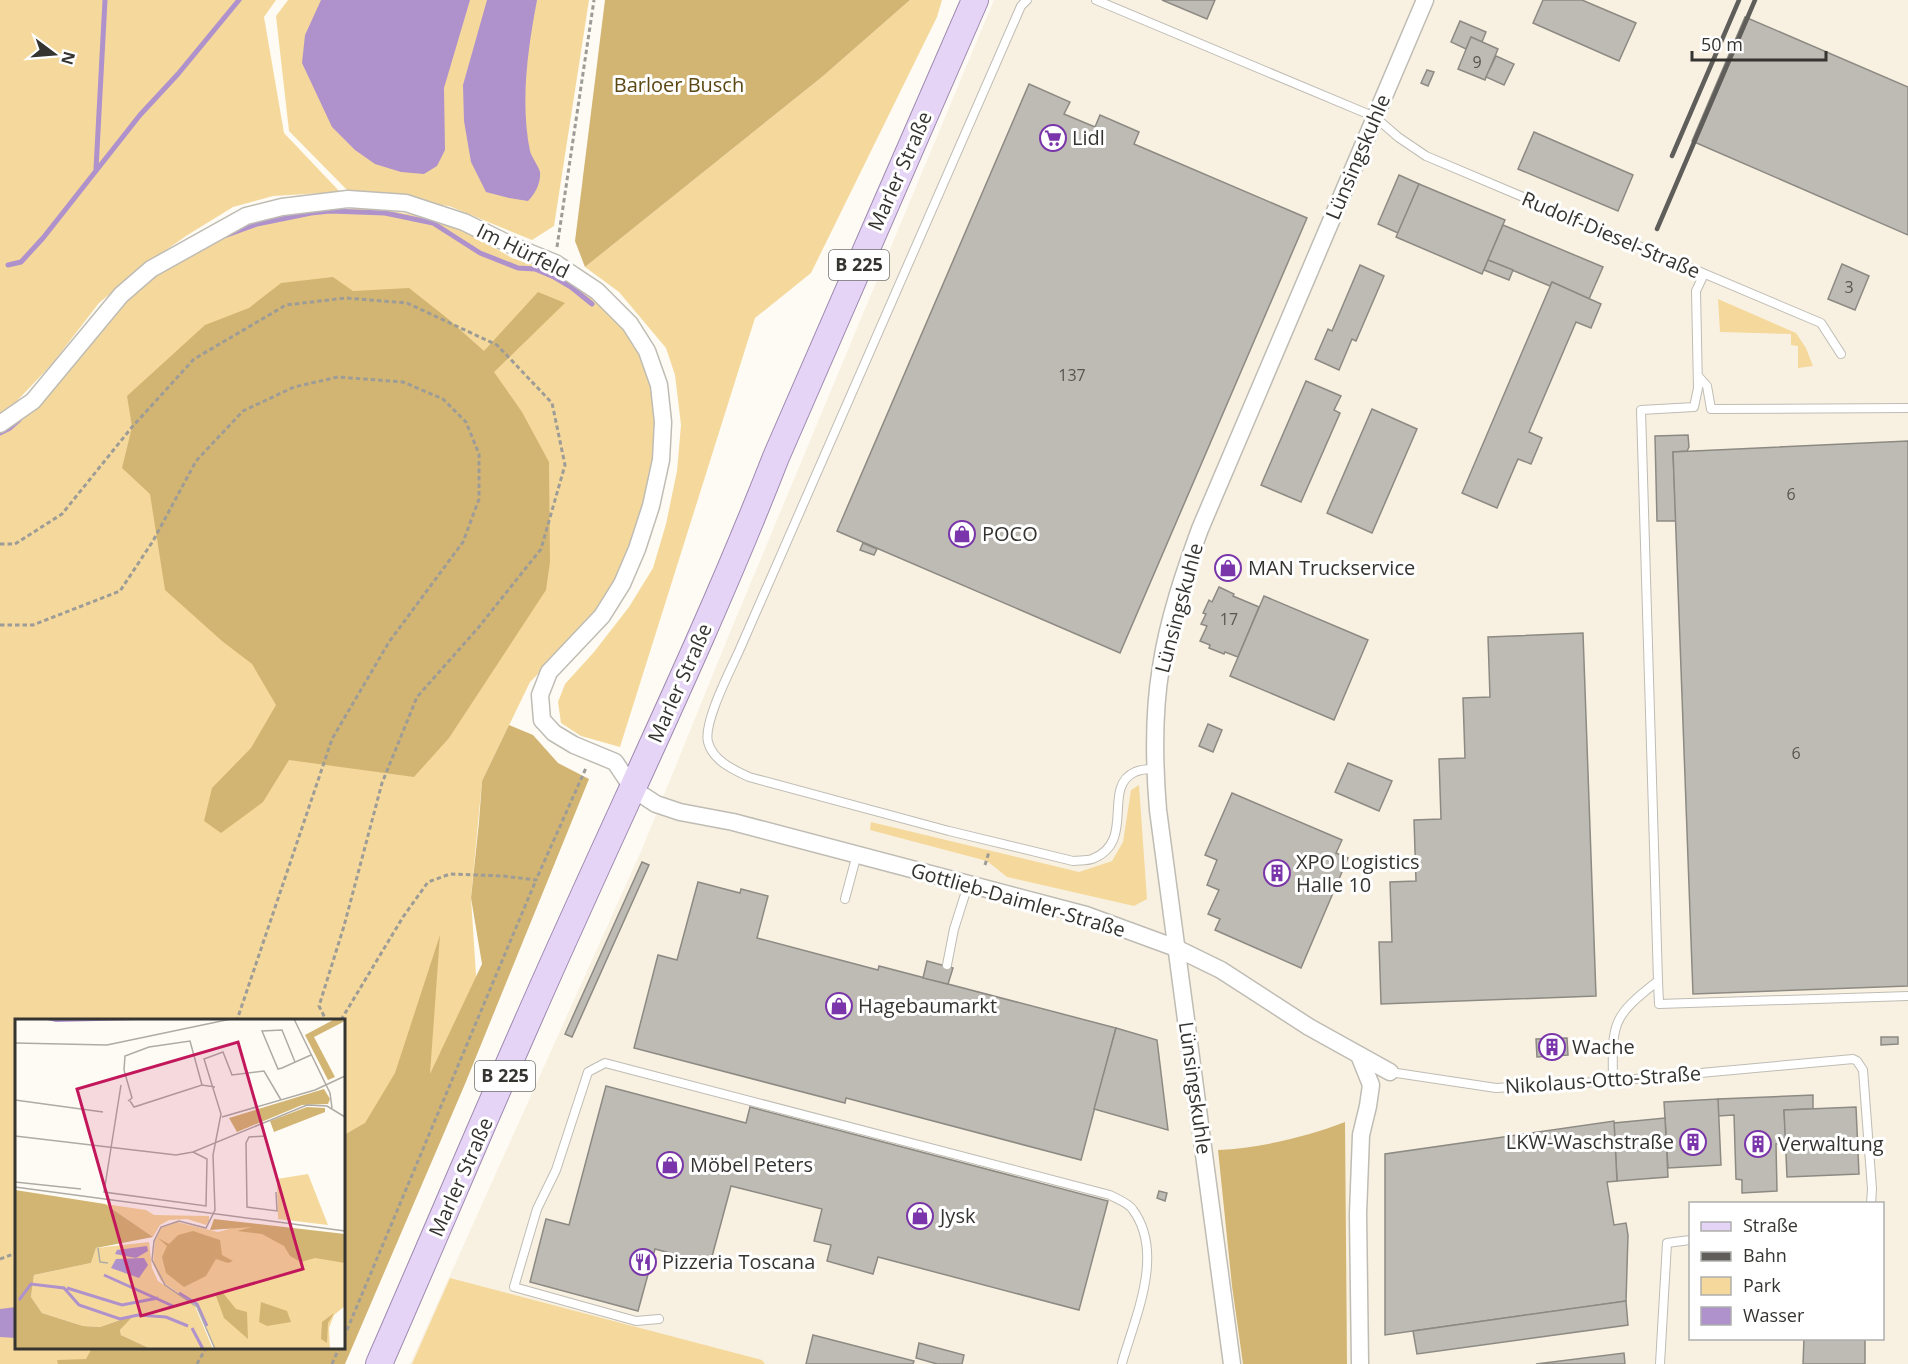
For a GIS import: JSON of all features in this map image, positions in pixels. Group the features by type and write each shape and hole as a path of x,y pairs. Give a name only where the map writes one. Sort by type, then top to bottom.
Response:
{"main road":[{"name":"Marler Straße","path":"379,1364 569,928 747,531 776,457 975,0"}],"street":[{"name":"Lünsingskuhle","path":"1232,1364 1154,769 1156,706 1161,666 1186,566 1200,529 1425,0"},
{"name":"Im Hürfeld","path":"0,424 33,401 121,295 151,268 246,216 282,207 330,200 406,203 464,222 555,263 597,291 630,324 647,351 659,385 663,422 661,460 651,506 637,549 622,584 603,616 549,672 540,695 542,720 554,733 615,762 633,789"},
{"name":"Gottlieb-Daimler-Straße","path":"633,789 657,804 680,812 733,822 1086,915 1176,948 1221,970 1309,1027 1359,1055"},
{"name":"Nikolaus-Otto-Straße","path":"1359,1055 1390,1072"},
{"path":"1359,1055 1371,1085 1361,1135 1358,1214 1360,1364"}],"lane":[{"path":"1027,0 1021,6 739,651 707,728 708,743 717,757 730,768 749,777 949,831 1073,861 1091,859 1104,851 1116,839 1120,788 1126,778 1136,771 1154,769"},
{"name":"Rudolf-Diesel-Straße","path":"1096,0 1375,117 1398,137 1426,156 1821,323 1841,354"},
{"path":"1704,274 1696,291 1698,388 1694,407 1641,410 1659,1004 1908,996"},
{"path":"1698,376 1707,386 1711,409 1908,408"},
{"path":"845,899 857,854"},
{"path":"947,965 954,929 968,885"},
{"path":"1613,1081 1612,1036 1618,1018 1630,1004 1658,981"},
{"name":"Nikolaus-Otto-Straße","path":"1390,1072 1496,1088 1613,1081 1852,1059 1857,1061 1863,1070 1871,1202"},
{"path":"658,1319 636,1321 514,1287 537,1209 556,1170 588,1072 605,1063 1110,1194 1133,1208 1147,1237 1147,1274 1122,1363"},
{"path":"1660,1364 1667,1243 1689,1240"}],"path":[{"path":"555,263 594,0"},
{"path":"0,544 15,544 62,514 132,428 194,359 286,305 346,298 407,303 496,345 552,403 565,465 541,549 478,628 417,697 382,783 345,926 319,1006 326,1019"},
{"path":"0,625 33,625 120,591 153,541 196,461 243,411 294,387 338,377 403,382 443,399 466,422 479,454 479,499 463,542 389,642 332,739 237,1019"},
{"path":"345,1335 536,880 593,753"},
{"path":"985,865 989,852"},
{"path":"342,1019 403,918 428,882 450,874 536,880"},
{"path":"0,1259 15,1253"},
{"path":"197,1364 205,1349"},
{"path":"332,1364 338,1349"}],"shaded area":[{"path":"994,0 1908,0 1908,1364 410,1364 642,849"}],"green space":[{"path":"0,0 276,0 264,17 284,133 340,192 273,196 233,207 186,236 142,267 99,303 52,364 14,404 0,413"},
{"path":"288,0 589,0 554,226 532,240 449,206 350,193 289,131 276,16"},
{"name":"Barloer Busch","path":"605,0 910,0 822,77 585,267 575,241"},
{"path":"910,0 942,0 937,17 811,273 755,318 620,747 581,736 561,723 558,702 565,684 594,652 629,607 653,568 666,524 677,471 681,425 675,375 666,348 619,292 585,267 822,77"},
{"path":"375,208 420,216 459,227 512,258 560,273 607,309 639,345 656,393 659,439 631,553 606,601 577,635 530,682 482,781 471,898 477,990 345,1320 345,1019 15,1019 15,1349 333,1349 326,1364 0,1364 0,428 117,307 161,266 226,231 300,211"},
{"path":"333,277 353,291 409,288 484,351 538,292 565,303 494,372 522,412 549,462 550,562 546,590 449,738 414,777 289,760 263,802 221,833 204,821 212,788 251,748 276,705 252,664 222,641 165,590 150,494 122,468 132,427 127,396 205,325 249,308 281,283"},
{"path":"1718,299 1796,333 1806,348 1813,366 1798,368 1798,346 1791,345 1791,334 1720,332"},
{"path":"509,725 533,735 558,763 589,779 465,1084 345,1364 58,1364 57,1360 86,1359 91,1349 345,1349 345,1134 365,1123 395,1073 440,935 430,1074 482,964 471,898 482,781"},
{"path":"1139,785 1147,899 1134,906 1007,877 987,861 870,830 871,822 1079,872 1112,861 1123,842 1131,790"},
{"path":"1345,1122 1347,1364 1243,1364 1232,1286 1218,1150 1283,1141"},
{"path":"450,1278 762,1360 765,1364 412,1364"}],"water":[{"path":"321,0 470,0 444,88 445,150 437,166 424,174 401,172 375,164 355,150 332,127 302,63 305,35"},
{"path":"487,0 537,0 528,56 525,94 530,151 539,169 540,180 528,201 486,192 471,162 464,121 463,85"},
{"path":"15,1307 15,1338 0,1337 0,1309"}],"building":[{"path":"1162,0 1215,0 1207,19"},
{"path":"1543,0 1582,0 1636,23 1619,61 1533,23"},
{"path":"1745,17 1908,87 1908,235 1692,141"},
{"path":"1460,21 1486,32 1482,42 1471,37 1466,49 1451,42"},
{"path":"1471,37 1498,49 1485,80 1458,69"},
{"path":"1496,56 1514,64 1504,85 1486,77"},
{"path":"1427,70 1434,72 1428,86 1421,83"},
{"path":"1029,84 1070,102 1064,114 1095,127 1100,115 1139,132 1134,144 1307,218 1120,653 837,531"},
{"path":"1534,132 1633,175 1618,211 1518,169"},
{"path":"1399,175 1419,184 1398,233 1378,224"},
{"path":"1419,184 1505,220 1482,274 1396,237"},
{"path":"1503,225 1603,267 1589,299 1552,282 1550,286 1488,260"},
{"path":"1488,260 1513,270 1509,280 1484,270"},
{"path":"1842,264 1869,276 1855,310 1828,299"},
{"path":"1360,265 1384,276 1356,341 1352,339 1339,370 1315,359 1328,329 1332,331"},
{"path":"1552,282 1601,304 1591,328 1576,322 1529,432 1542,438 1531,464 1518,459 1497,508 1462,493"},
{"path":"1306,381 1341,396 1334,410 1340,413 1301,502 1261,485"},
{"path":"1372,409 1417,429 1372,533 1327,513"},
{"path":"1688,435 1687,451 1673,452 1676,521 1657,521 1655,436"},
{"path":"1908,441 1908,986 1693,994 1673,452"},
{"path":"863,543 877,549 874,555 860,550"},
{"path":"1219,587 1259,607 1238,657 1209,648 1210,645 1200,641 1207,626 1201,624 1206,614 1203,613 1209,600 1212,602"},
{"path":"1264,596 1368,640 1334,720 1230,676"},
{"path":"1583,633 1596,996 1381,1004 1379,942 1392,942 1390,882 1416,881 1414,820 1441,819 1439,759 1465,758 1463,698 1490,697 1488,637"},
{"path":"1208,724 1222,730 1213,752 1199,746"},
{"path":"1348,763 1392,781 1379,811 1335,792"},
{"name":"XPO Logistics Halle 10","path":"1232,793 1342,840 1336,853 1348,858 1301,968 1215,930 1220,919 1208,914 1219,890 1207,885 1217,860 1205,855"},
{"path":"642,862 649,865 572,1037 565,1034"},
{"name":"Hagebaumarkt","path":"698,882 740,893 741,889 768,896 757,938 878,970 879,966 1116,1028 1081,1160 846,1098 845,1103 634,1048 658,955 677,960"},
{"path":"927,961 953,968 948,984 923,978"},
{"path":"1116,1028 1157,1040 1168,1130 1094,1109"},
{"path":"1881,1037 1898,1037 1898,1044 1881,1045"},
{"name":"Wache","path":"1567,1038 1568,1055 1537,1057 1536,1039"},
{"path":"606,1086 746,1123 750,1107 1108,1201 1079,1310 878,1257 873,1274 827,1261 831,1245 814,1241 822,1209 731,1186 710,1264 655,1249 638,1311 530,1282 546,1219 569,1225"},
{"name":"Verwaltung","path":"1813,1095 1813,1109 1784,1110 1786,1143 1776,1144 1777,1191 1742,1193 1742,1180 1736,1179 1734,1115 1718,1116 1718,1099"},
{"name":"LKW-Waschstraße","path":"1718,1099 1721,1165 1668,1168 1664,1102"},
{"path":"1856,1107 1859,1174 1787,1177 1784,1110"},
{"path":"1665,1118 1668,1177 1617,1181 1614,1123"},
{"path":"1614,1121 1617,1181 1607,1182 1614,1225 1626,1223 1628,1235 1626,1301 1385,1335 1385,1154"},
{"path":"1159,1191 1167,1193 1165,1201 1157,1198"},
{"path":"1626,1301 1628,1325 1417,1354 1413,1331"},
{"path":"813,1335 914,1361 913,1364 806,1364"},
{"path":"1804,1340 1865,1340 1865,1364 1803,1364"},
{"path":"919,1343 964,1355 962,1364 937,1364 916,1358"},
{"path":"1624,1353 1625,1364 1536,1364"}],"waterway":[{"path":"96,169 105,0"},
{"path":"8,265 21,262 43,238 140,115 178,74 239,0"},
{"path":"227,235 257,224 311,213 330,211 385,213 433,223 480,253 518,268 535,269 554,277 592,304"},
{"path":"0,433 19,420"}],"railway":[{"path":"1672,156 1739,0"},
{"path":"1657,229 1755,0"}],"place":[{"name":"Lidl","path":"1053,138"},
{"name":"POCO","path":"962,534"},
{"name":"MAN Truckservice","path":"1228,568"},
{"name":"XPO Logistics Halle 10","path":"1277,873"},
{"name":"Hagebaumarkt","path":"839,1006"},
{"name":"Wache","path":"1552,1047"},
{"name":"LKW-Waschstraße","path":"1693,1142"},
{"name":"Verwaltung","path":"1758,1144"},
{"name":"Möbel Peters","path":"670,1165"},
{"name":"Jysk","path":"920,1216"},
{"name":"Pizzeria Toscana","path":"643,1262"}]}
